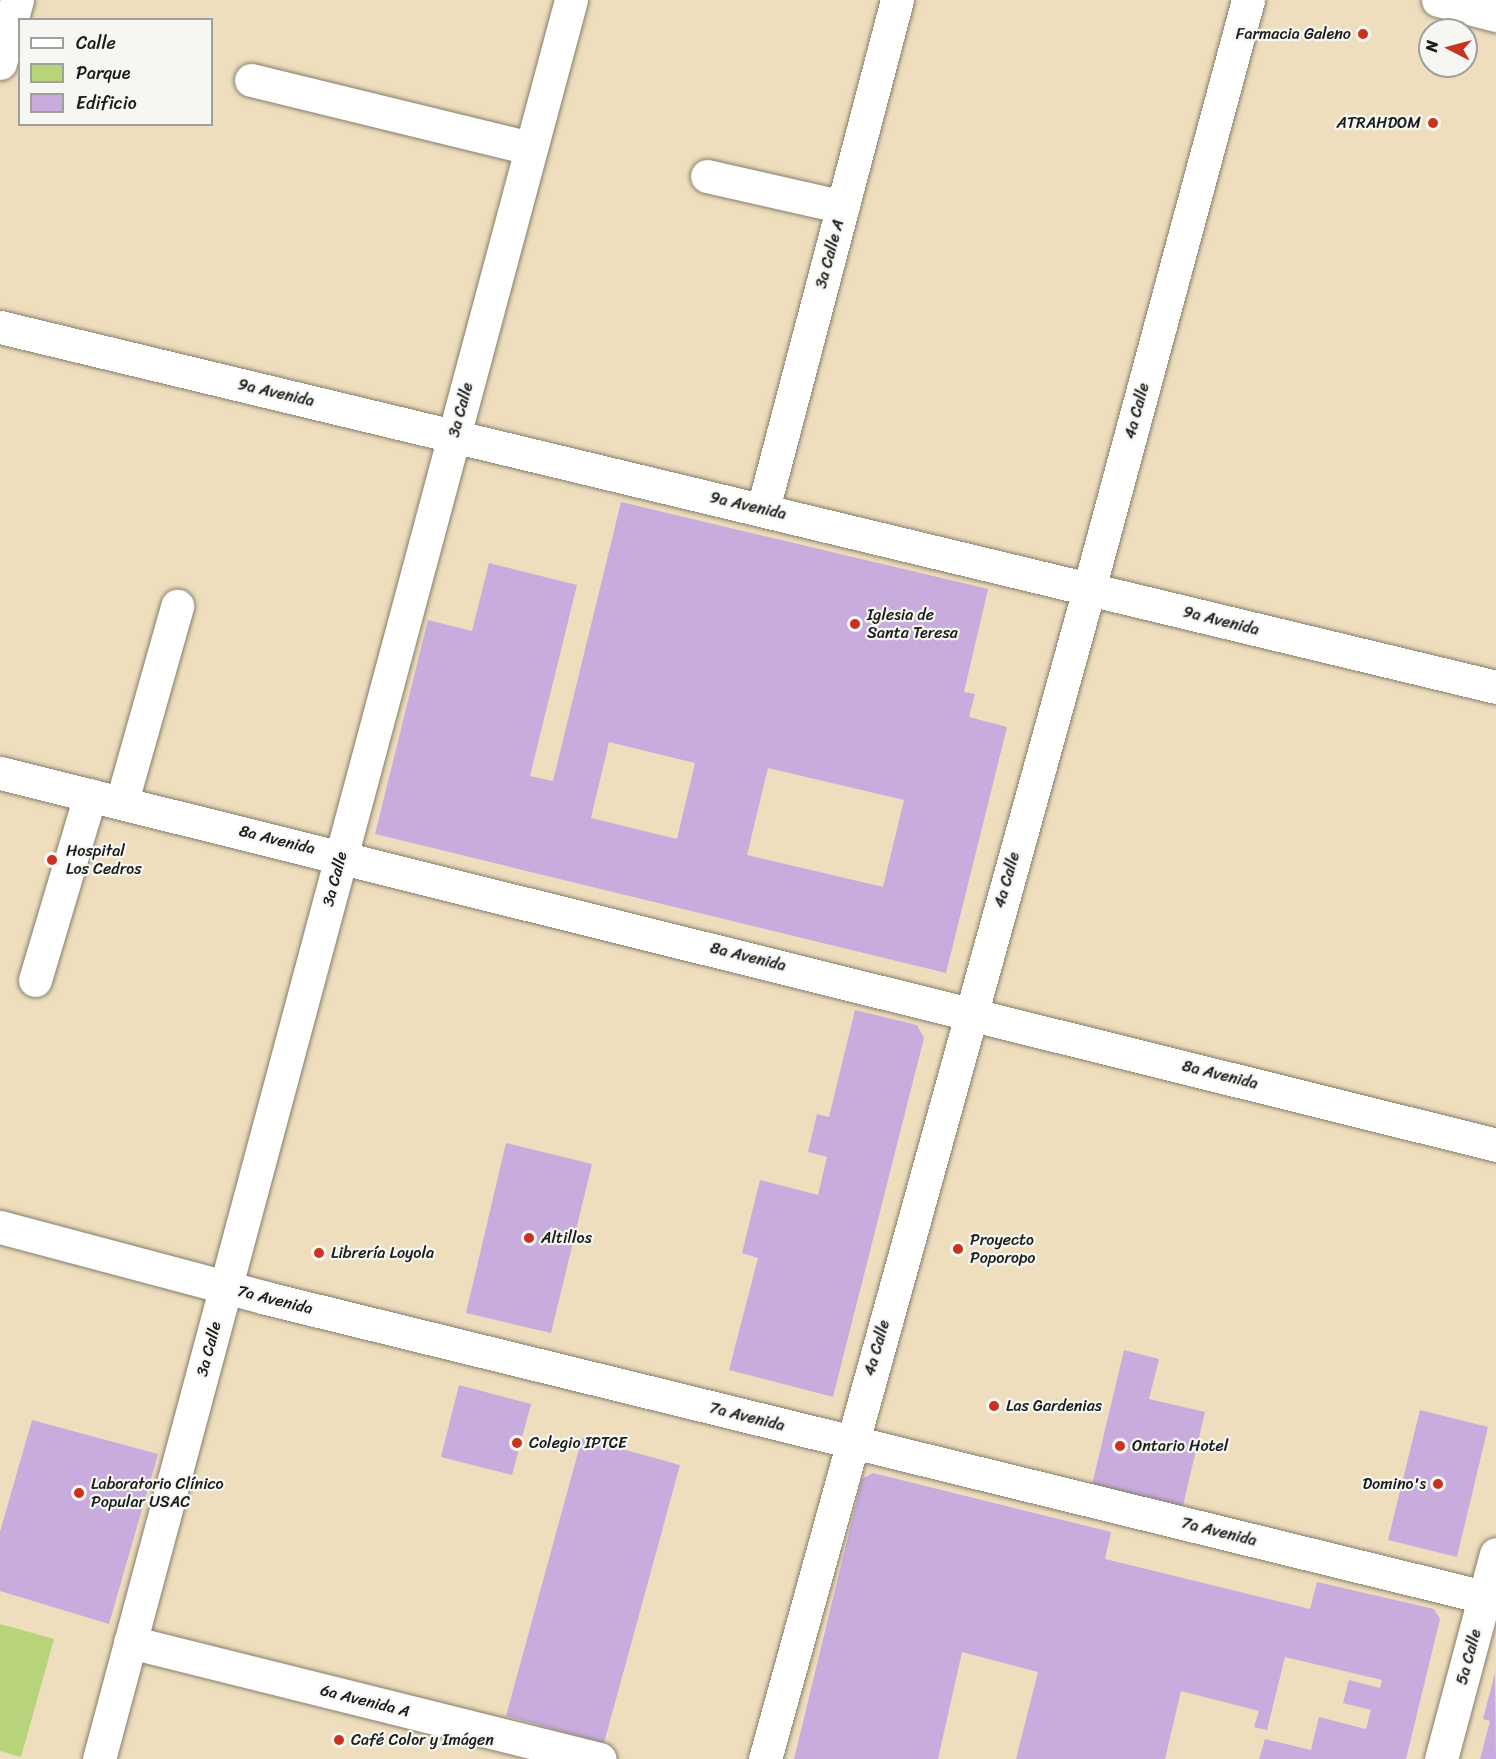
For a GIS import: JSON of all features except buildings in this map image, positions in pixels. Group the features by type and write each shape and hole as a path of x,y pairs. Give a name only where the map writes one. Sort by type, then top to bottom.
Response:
{"street":[{"path":"0,63 16,0"},
{"name":"3a Calle","path":"99,1759 571,0"},
{"name":"3a Calle A","path":"763,509 897,0"},
{"name":"4a Calle","path":"765,1759 850,1442 1089,589 1248,0"},
{"path":"1438,0 1496,15"},
{"path":"251,80 531,148"},
{"path":"707,176 843,207"},
{"name":"9a Avenida","path":"0,327 1496,687"},
{"path":"35,980 177,606"},
{"name":"8a Avenida","path":"0,773 970,1012 1496,1145"},
{"name":"7a Avenida","path":"0,1227 225,1287 1490,1598"},
{"name":"5a Calle","path":"1441,1759 1490,1598 1496,1554"},
{"name":"6a Avenida A","path":"130,1642 600,1759"}],"green space":[{"path":"0,1624 54,1639 21,1757 0,1751"}],"place":[{"name":"Farmacia Galeno","path":"1363,34"},
{"name":"ATRAHDOM","path":"1433,123"},
{"name":"Iglesia de Santa Teresa","path":"855,624"},
{"name":"Hospital Los Cedros","path":"52,860"},
{"name":"Altillos","path":"529,1238"},
{"name":"Proyecto Poporopo","path":"958,1249"},
{"name":"Librería Loyola","path":"319,1253"},
{"name":"Las Gardenias","path":"994,1406"},
{"name":"Colegio IPTCE","path":"517,1443"},
{"name":"Ontario Hotel","path":"1120,1446"},
{"name":"Domino's","path":"1438,1484"},
{"name":"Laboratorio Clínico Popular USAC","path":"79,1493"},
{"name":"Café Color y Imágen","path":"339,1740"}]}
